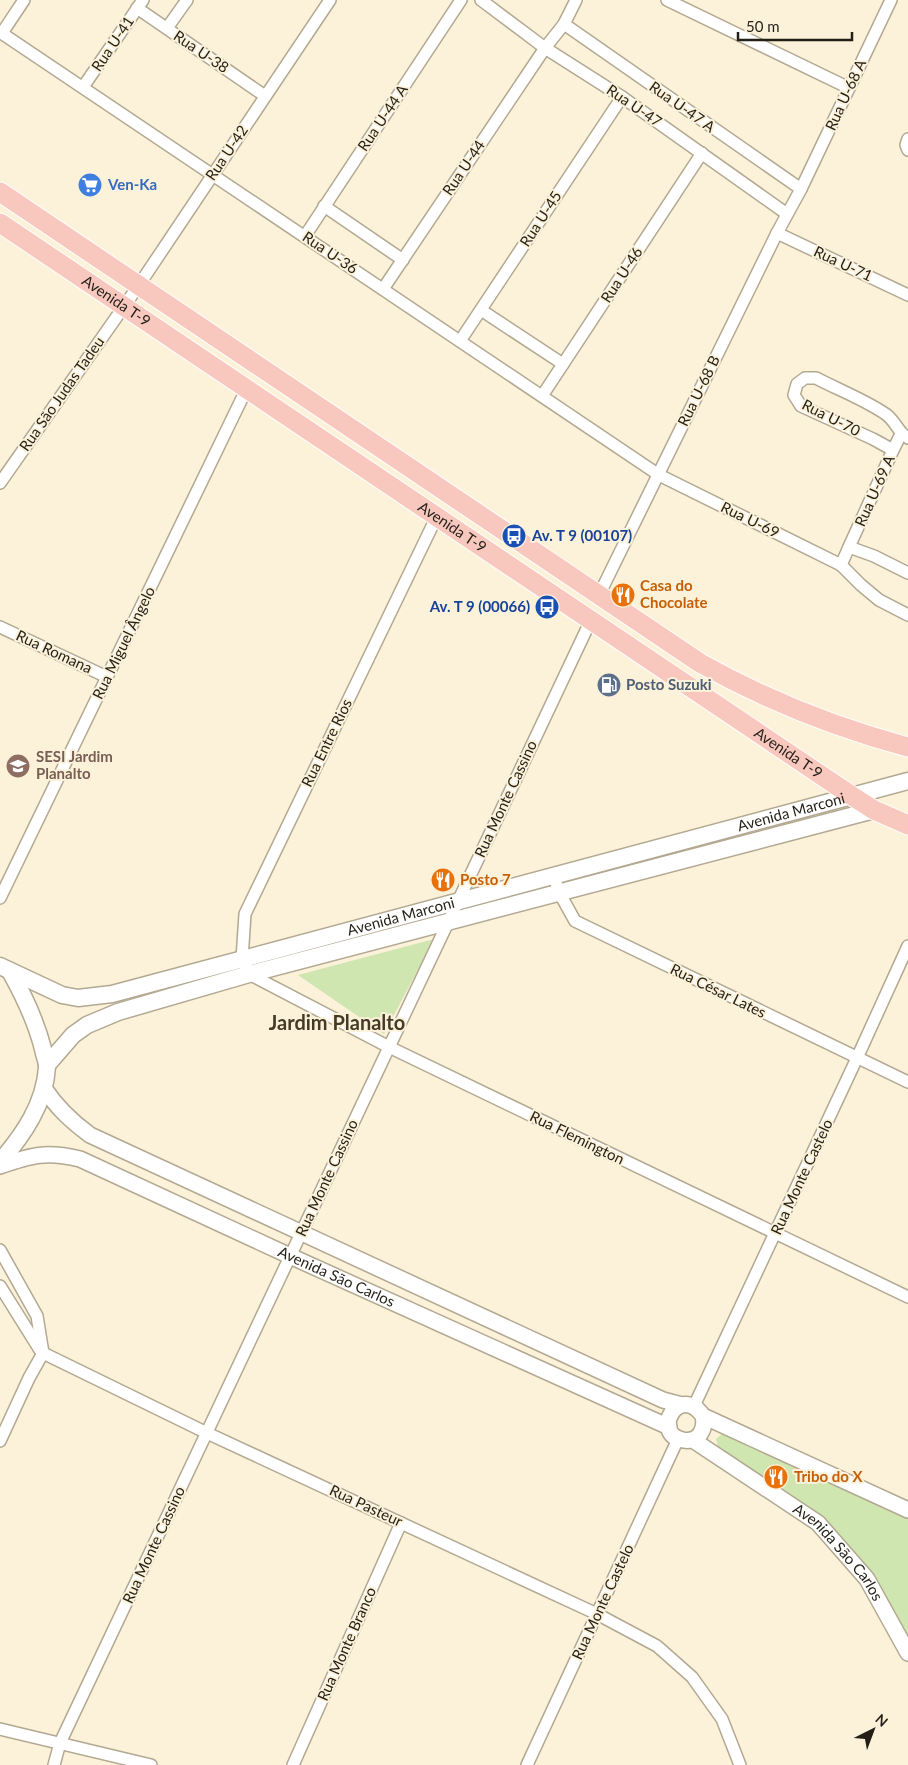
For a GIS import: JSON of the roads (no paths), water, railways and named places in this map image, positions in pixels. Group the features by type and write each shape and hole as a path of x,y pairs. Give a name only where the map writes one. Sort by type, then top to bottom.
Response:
{"main road":[{"name":"Avenida T-9","path":"0,192 700,663 773,701 822,721 908,747"},
{"name":"Avenida T-9","path":"0,223 852,796 874,810 908,825"},
{"name":"Avenida Marconi","path":"5,969 62,995 78,998 112,994 908,780"},
{"name":"Avenida Marconi","path":"47,1065 73,1035 87,1025 118,1012 249,974 560,894 874,810"},
{"path":"0,1162 33,1116 44,1088 47,1065 38,1029 22,994 5,969"},
{"path":"112,994 118,1012"}],"street":[{"path":"1,32 24,0"},
{"path":"167,28 187,0"},
{"name":"Rua U-44 A","path":"304,236 461,0"},
{"name":"Rua U-47","path":"481,0 545,48 622,97 787,214"},
{"name":"Rua U-44","path":"383,289 545,48 564,24 576,0"},
{"path":"667,0 849,88"},
{"name":"Rua U-68 A","path":"801,189 891,0"},
{"name":"Rua U-42","path":"125,306 265,96 325,2"},
{"name":"Rua U-38","path":"140,4 167,28 265,96"},
{"name":"Rua U-41","path":"83,87 140,4"},
{"name":"Rua U-47 A","path":"564,24 801,189"},
{"name":"Rua U-36","path":"1,32 658,475"},
{"name":"Rua U-45","path":"460,341 622,97"},
{"path":"908,139 906,145 908,150"},
{"name":"Rua U-46","path":"542,396 702,153"},
{"name":"Rua U-68 B","path":"600,595 777,233 801,189"},
{"path":"324,206 403,260"},
{"name":"Rua U-71","path":"777,233 908,295"},
{"name":"Rua São Judas Tadeu","path":"0,483 125,306"},
{"path":"481,310 563,364"},
{"name":"Rua U-70","path":"893,450 801,406 794,395 796,384 805,378 816,378 886,413 905,436"},
{"name":"Rua Miguel Ângelo","path":"0,898 248,388"},
{"name":"Rua U-69 A","path":"849,547 893,450 905,436"},
{"name":"Rua U-69","path":"658,475 841,565 861,585 880,600 908,615"},
{"name":"Rua Entre Rios","path":"249,974 242,958 245,914 437,516"},
{"path":"841,565 849,547 874,556 908,573"},
{"name":"Rua Monte Cassino","path":"54,1765 60,1743 591,620"},
{"name":"Rua Romana","path":"0,627 107,677"},
{"name":"Rua César Lates","path":"553,875 560,894 575,921 908,1082"},
{"name":"Rua Monte Castelo","path":"693,1409 858,1058 908,946"},
{"name":"Rua Flemington","path":"249,974 389,1047 908,1296"},
{"name":"Avenida São Carlos","path":"44,1088 54,1104 68,1119 90,1135 663,1400 693,1409 908,1510"},
{"path":"80,1159 90,1135"},
{"name":"Avenida São Carlos","path":"0,1166 27,1157 44,1154 60,1154 80,1159 668,1427"},
{"path":"0,1250 37,1316 43,1353 28,1378 0,1441"},
{"path":"0,1286 43,1353"},
{"name":"Rua Pasteur","path":"43,1353 207,1433 597,1614 657,1646 692,1677 722,1719 740,1765"},
{"path":"674,1409 693,1409 703,1430 686,1440 672,1434 668,1427 668,1418 674,1409"},
{"name":"Rua Monte Castelo","path":"527,1765 597,1614 686,1440"},
{"name":"Avenida São Carlos","path":"686,1440 818,1523 867,1579 908,1652"},
{"name":"Rua Monte Branco","path":"293,1765 401,1522"},
{"path":"0,1729 151,1765"}],"place":[{"name":"Ven-Ka","path":"90,185"},
{"name":"Av. T 9 (00107)","path":"514,536"},
{"name":"Casa do Chocolate","path":"623,595"},
{"name":"Av. T 9 (00066)","path":"547,607"},
{"name":"Posto Suzuki","path":"609,685"},
{"name":"SESI Jardim Planalto","path":"18,766"},
{"name":"Posto 7","path":"443,880"},
{"name":"Tribo do X","path":"776,1477"}],"district":[{"name":"Jardim Planalto","path":"337,1023"}]}
